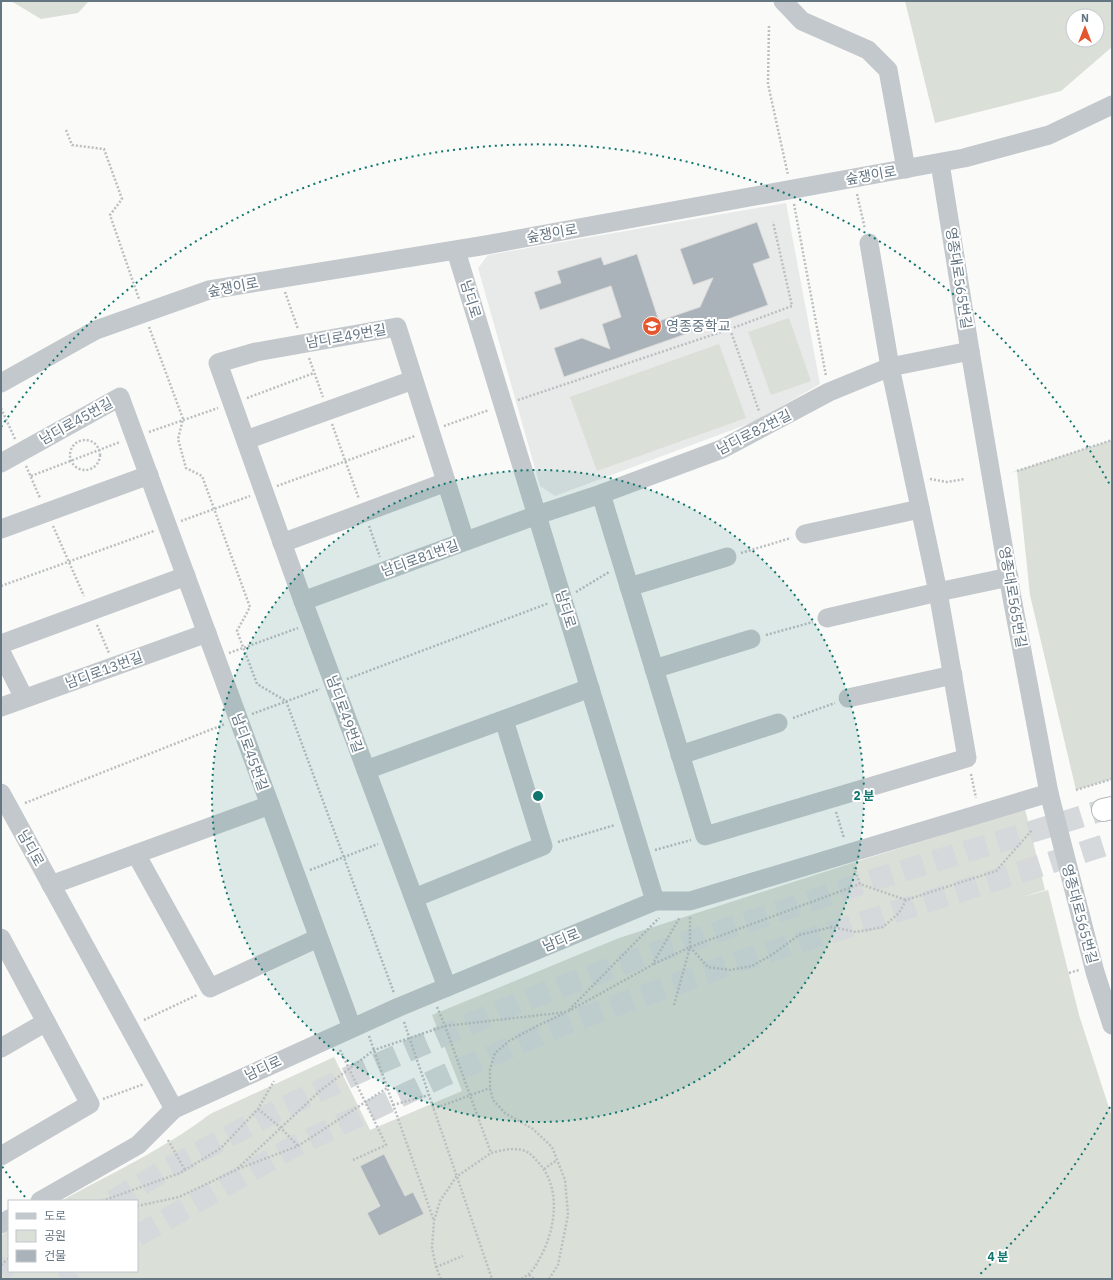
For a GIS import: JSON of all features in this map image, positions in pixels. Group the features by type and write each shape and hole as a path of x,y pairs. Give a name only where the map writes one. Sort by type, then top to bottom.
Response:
{"street":[{"path":"783,1 802,21 868,50 888,70 906,169"},
{"name":"숲쟁이로","path":"1,383 96,330 209,290 456,251 940,163 1049,135 1112,105"},
{"name":"영종대로565번길","path":"940,163 970,351 1009,577 1049,793 1095,972 1112,1025"},
{"path":"601,494 705,836 967,758 938,592 890,367 869,243"},
{"name":"남디로","path":"1,793 174,1109 399,1007 655,901 456,251"},
{"name":"남디로49번길","path":"413,380 397,327 256,352 218,364 303,601 414,898 439,990"},
{"name":"남디로82번길","path":"537,515 601,494 722,450 829,392 890,367 970,351"},
{"path":"246,440 413,380 465,541"},
{"name":"남디로45번길","path":"1,463 120,397 318,938 358,1025"},
{"path":"1,529 149,476"},
{"path":"282,543 446,482"},
{"path":"805,534 920,509"},
{"name":"남디로81번길","path":"303,601 537,515"},
{"path":"629,587 727,557"},
{"path":"1,644 186,576"},
{"path":"827,618 1009,577"},
{"name":"남디로13번길","path":"1,707 207,633"},
{"path":"654,669 751,639"},
{"path":"1,652 24,698"},
{"path":"848,698 953,675"},
{"path":"366,770 590,688"},
{"path":"414,898 543,846 504,720"},
{"path":"680,755 778,723"},
{"path":"655,901 682,901 1049,793"},
{"path":"51,885 270,805"},
{"path":"136,854 210,988 318,938"},
{"path":"1,940 90,1104 1,1156"},
{"path":"1,1048 46,1022"},
{"path":"42,1200 138,1145 174,1109"}],"path":[{"path":"769,26 768,84 791,190 829,392"},
{"path":"66,130 72,145 104,149 122,199 110,215 183,420 178,439 186,468 202,476 250,607 237,631 257,684 286,701 399,1007 492,1279"},
{"path":"858,194 869,243"},
{"path":"503,405 730,329 792,306 773,222"},
{"path":"730,329 764,427"},
{"path":"31,476 314,373"},
{"path":"1,408 16,442"},
{"path":"84,440 93,442 99,450 99,460 93,468 88,470 78,468 71,461 70,456 72,447 80,441 84,440"},
{"path":"1017,471 1112,440"},
{"path":"25,462 44,504"},
{"path":"914,476 947,482 965,479"},
{"path":"50,519 84,597"},
{"path":"727,557 805,534"},
{"path":"10,811 33,799 238,719 577,592 622,564"},
{"path":"751,639 827,618"},
{"path":"96,624 115,666"},
{"path":"216,658 312,624"},
{"path":"778,723 848,698"},
{"path":"967,758 979,814"},
{"path":"1076,790 1112,779"},
{"path":"543,846 631,820"},
{"path":"690,947 708,967 730,970 752,966 774,954 799,936 832,927 856,932 882,927 899,913 906,900 996,871 1032,830"},
{"path":"641,854 705,836"},
{"path":"296,875 343,856 392,839"},
{"path":"549,1279 558,1265 568,1215 565,1180 552,1147 533,1129 505,1113 493,1100 490,1088 490,1069 495,1053 515,1038 567,1012 652,965 690,947 860,884"},
{"path":"674,1005 690,947 682,901"},
{"path":"652,965 682,901"},
{"path":"236,1170 321,1090 374,1050 445,1026 567,1012 682,901"},
{"path":"1069,973 1079,970"},
{"path":"129,1027 210,988"},
{"path":"439,990 445,1026 491,1153"},
{"path":"358,1025 374,1050 434,1221"},
{"path":"333,1037 386,1145 352,1160"},
{"path":"105,1200 180,1173 221,1148 258,1109 287,1058"},
{"path":"90,1104 157,1079"},
{"path":"138,1206 179,1197 236,1170 298,1146 387,1088"},
{"path":"433,1109 470,1094 490,1088"},
{"path":"393,1106 429,1095"},
{"path":"258,1109 280,1127 298,1146"},
{"path":"168,1140 185,1170"},
{"path":"441,1279 436,1267 432,1248 434,1221 440,1201 456,1177 491,1153 511,1148 529,1153 544,1169 552,1186 554,1212 549,1239 538,1262 529,1275 521,1279"},
{"path":"544,1169 557,1160"},
{"path":"436,1267 463,1256"},
{"path":"529,1275 534,1279"}],"shaded area":[{"name":"영종중학교","path":"786,203 820,384 756,421 555,496 540,486 478,268 488,255"}],"green space":[{"path":"11,1 89,1 78,13 41,19"},
{"path":"905,1 1112,1 1112,47 1061,91 935,123"},
{"path":"789,318 811,381 771,395 748,332"},
{"path":"719,344 746,418 597,471 570,397"},
{"path":"1112,440 1112,779 1076,790 1030,595 1017,471 1009,473"},
{"path":"1025,809 1045,890 1019,898 1048,890 1079,1015 1112,1117 1112,1279 1,1279 1,1235 8,1231 8,1272 138,1272 138,1200 63,1200 156,1150 210,1114 334,1057 370,1130 462,1091 432,1015 619,938"}],"building":[{"path":"757,222 770,258 753,264 768,305 564,377 554,348 582,338 610,349 602,324 621,317 611,286 540,310 534,292 561,283 557,271 601,257 604,265 637,254 659,321 700,307 713,278 693,285 680,249"},
{"path":"384,1154 405,1196 413,1192 424,1214 379,1236 367,1213 380,1206 360,1166"}],"tunnel":[{"path":"115,1200 162,1172 280,1109 364,1070 520,1002 642,957 876,879 1103,810"},
{"path":"138,1235 291,1148 441,1077 570,1022 734,963 1112,843"},
{"path":"1,1270 8,1266"},
{"path":"61,1279 73,1272"}],"place":[{"name":"영종중학교","path":"652,326"}]}
